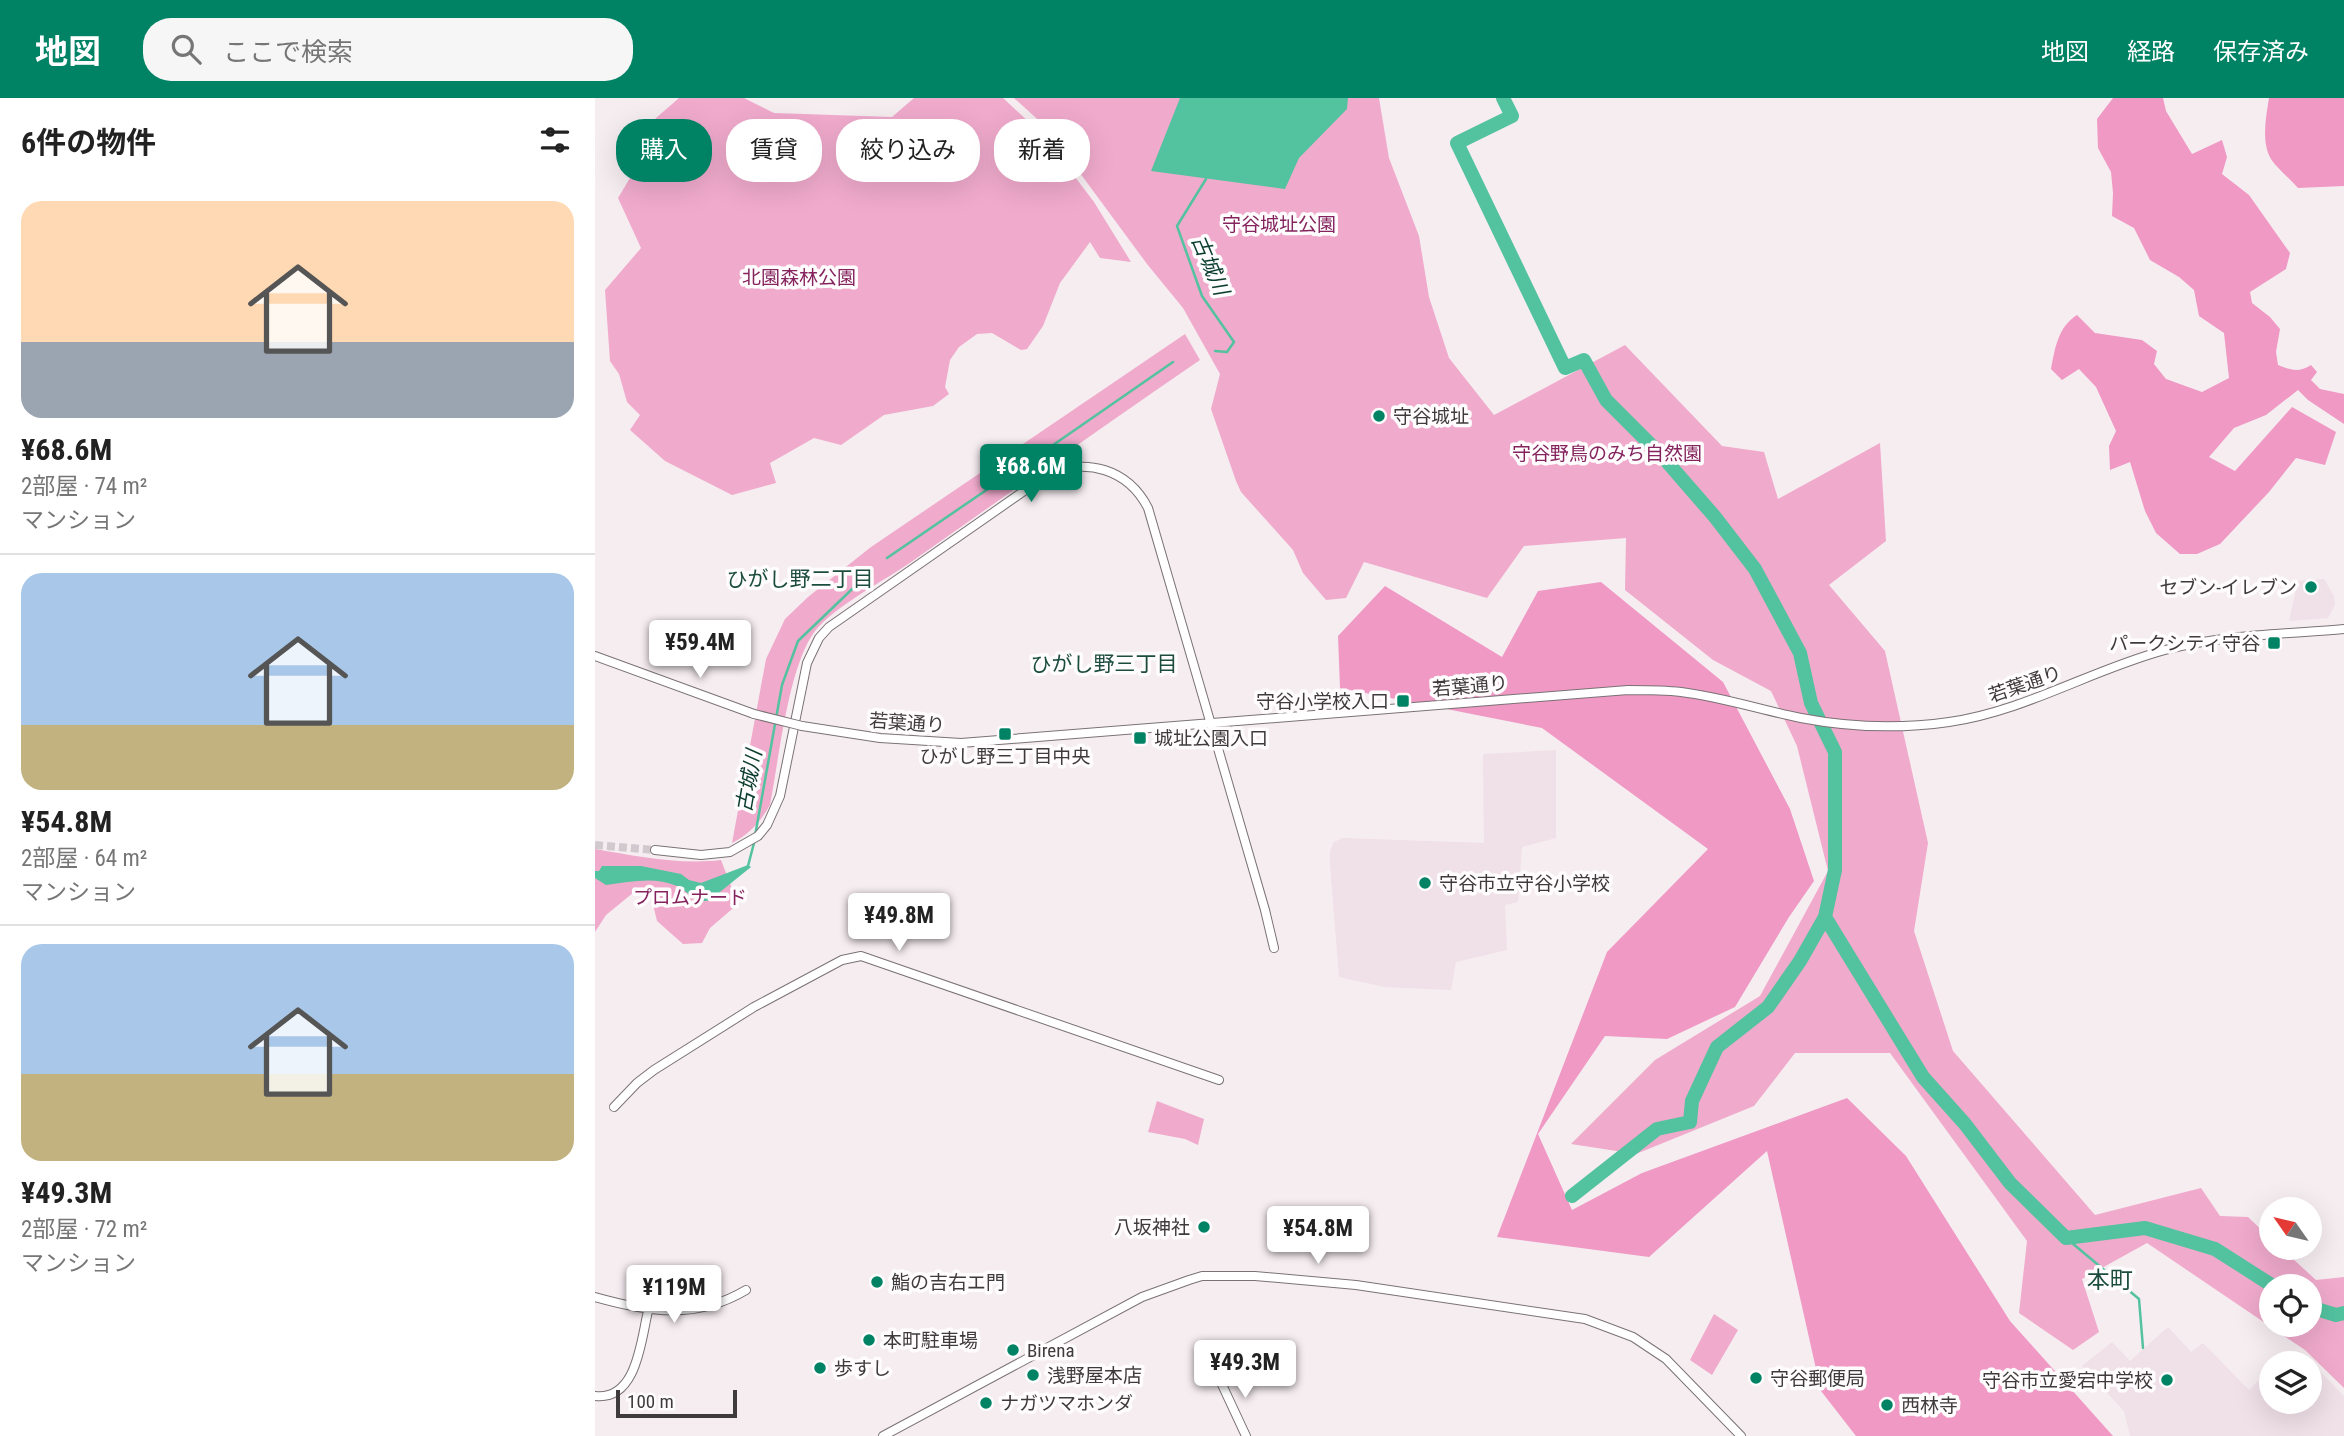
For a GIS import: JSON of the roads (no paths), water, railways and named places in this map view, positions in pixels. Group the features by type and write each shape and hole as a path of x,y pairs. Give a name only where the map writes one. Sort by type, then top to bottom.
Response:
{"street":[{"path":"655,850 715,855 730,852 758,836 776,810 803,680 812,650 841,617 1047,475 1075,466 1106,470 1129,482 1142,497 1152,520 1274,948"},
{"name":"若葉通り","path":"595,656 754,714 802,726 893,740 961,743 1628,690 1680,692 1802,718 1874,726 1914,725 1949,722 2015,707 2118,665 2168,649 2215,641 2344,629"},
{"path":"614,1107 637,1083 666,1062 773,996 852,957 861,956 1219,1080"},
{"path":"883,1436 1143,1297 1202,1276 1236,1276 1356,1285 1585,1319 1633,1337 1666,1359 1741,1436"},
{"path":"595,1297 648,1311 670,1311 703,1307 729,1299 746,1290"},
{"path":"595,1396 613,1394 626,1383 633,1368 648,1311"},
{"path":"1218,1376 1246,1436"}],"waterway":[{"path":"1503,98 1512,116 1457,143 1565,368 1584,360 1606,400 1662,456 1715,517 1755,569 1800,653 1811,703 1835,752 1835,870 1825,917 1923,1077 1965,1124 2010,1183 2066,1238 2145,1228 2215,1249 2259,1277"},
{"name":"古城川","path":"1206,179 1177,226 1202,296 1234,342 1227,352 1215,351"},
{"name":"古城川","path":"1017,470 1173,362"},
{"name":"古城川","path":"887,558 1001,480"},
{"name":"古城川","path":"755,836 782,685 798,641 872,570"},
{"name":"古城川","path":"748,866 754,843"},
{"path":"1572,1196 1657,1129 1690,1122 1692,1101 1717,1047 1768,1007 1800,961 1825,917"},
{"path":"2066,1238 2139,1299 2143,1348"},
{"path":"2322,1311 2336,1315 2344,1313"}],"tunnel":[{"path":"595,845 655,850"}],"place":[{"name":"守谷城址","path":"1379,416"},
{"name":"セブン-イレブン","path":"2311,587"},
{"name":"パークシティ守谷","path":"2274,643"},
{"name":"守谷小学校入口","path":"1403,701"},
{"name":"ひがし野三丁目中央","path":"1005,734"},
{"name":"城址公園入口","path":"1140,738"},
{"name":"守谷市立守谷小学校","path":"1425,883"},
{"name":"八坂神社","path":"1204,1227"},
{"name":"鮨の吉右エ門","path":"877,1282"},
{"name":"本町駐車場","path":"869,1340"},
{"name":"Birena","path":"1013,1350"},
{"name":"歩すし","path":"820,1368"},
{"name":"浅野屋本店","path":"1033,1375"},
{"name":"守谷郵便局","path":"1756,1378"},
{"name":"守谷市立愛宕中学校","path":"2167,1380"},
{"name":"ナガツマホンダ","path":"986,1403"},
{"name":"西林寺","path":"1887,1405"}],"district":[{"name":"ひがし野二丁目","path":"800,579"},
{"name":"ひがし野三丁目","path":"1104,664"},
{"name":"本町","path":"2110,1280"}],"park label":[{"name":"守谷城址公園","path":"1279,224"},
{"name":"北園森林公園","path":"799,277"},
{"name":"守谷野鳥のみち自然園","path":"1607,453"},
{"name":"プロムナード","path":"690,897"}]}
